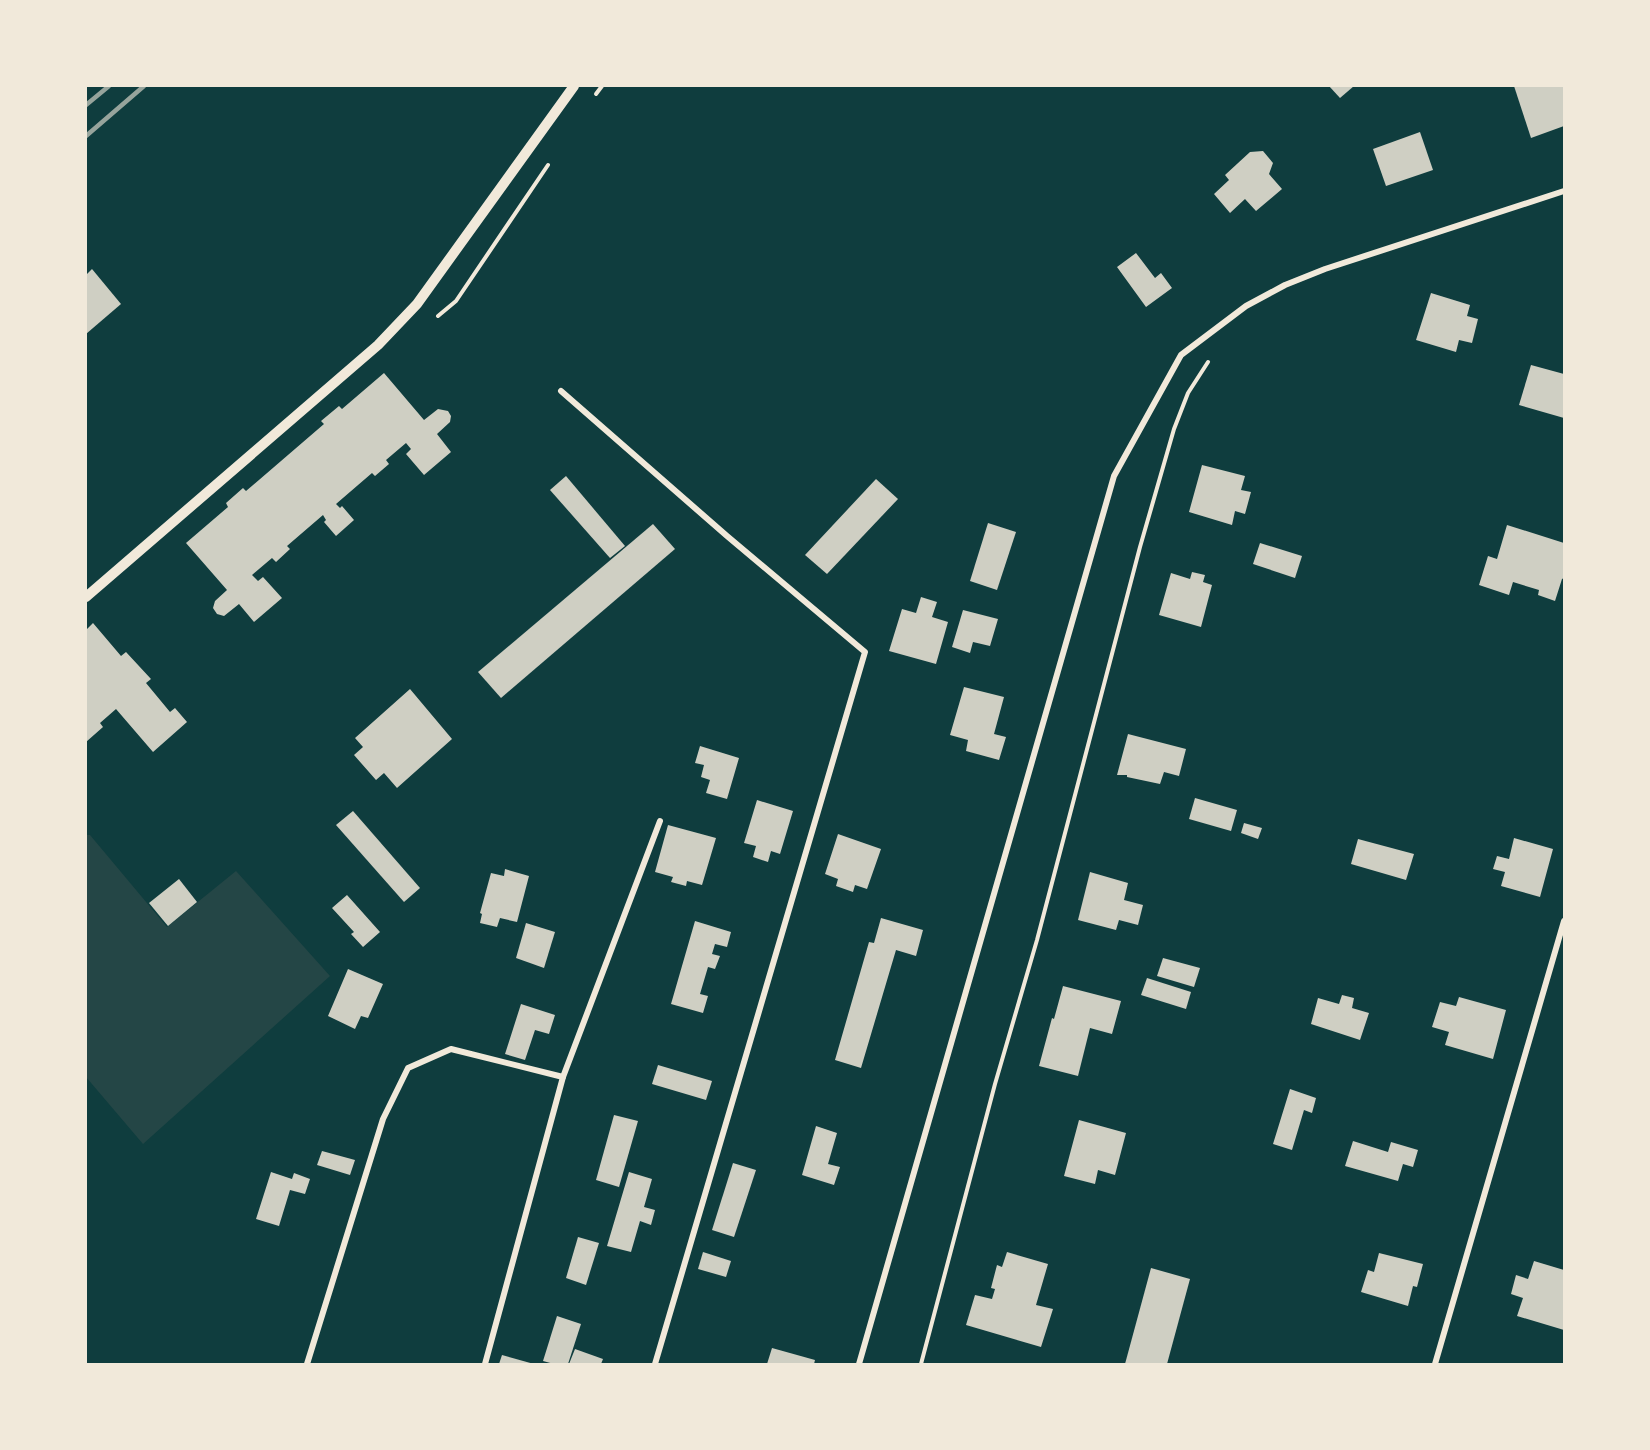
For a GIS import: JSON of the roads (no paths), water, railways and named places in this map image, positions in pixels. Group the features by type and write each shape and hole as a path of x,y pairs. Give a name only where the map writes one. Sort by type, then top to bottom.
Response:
{"street":[{"path":"86,597 378,345 417,304 574,86"},
{"path":"859,1365 1114,476 1181,355 1246,306 1285,285 1325,268 1564,192"},
{"path":"561,391 727,536 865,652 655,1365"},
{"path":"485,1365 563,1077 660,821"},
{"path":"1435,1365 1564,921"},
{"path":"307,1365 383,1119 408,1068 451,1049 563,1077"}],"railway":[{"path":"86,105 109,86"},
{"path":"86,136 144,86"}]}
